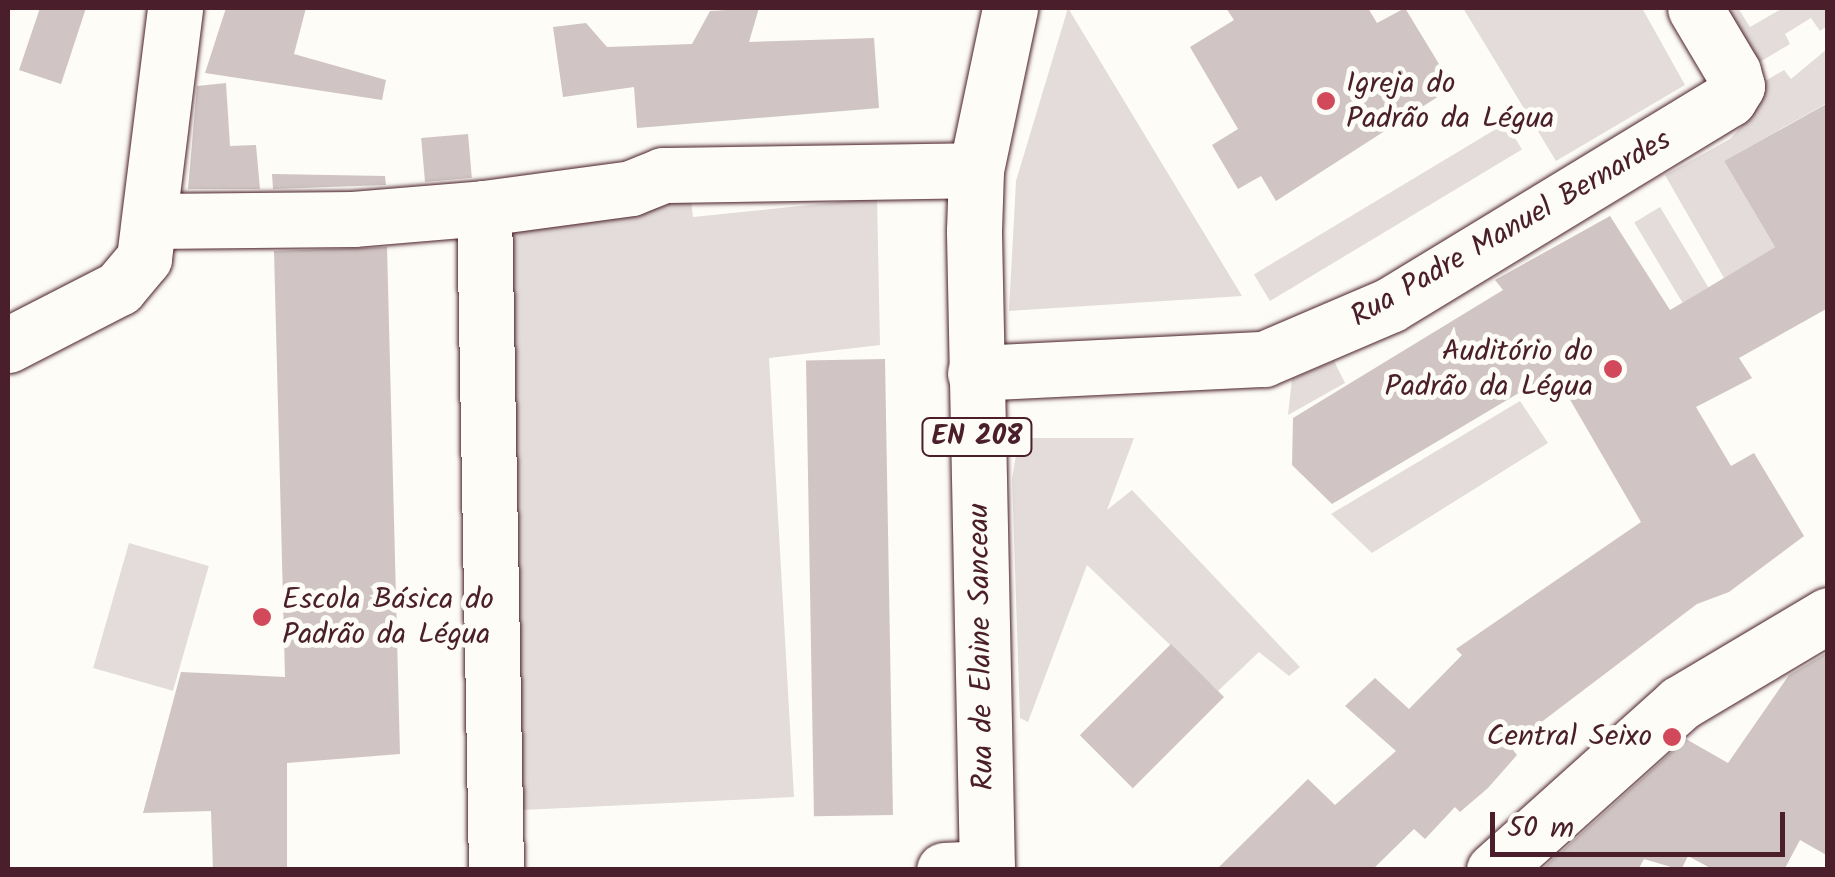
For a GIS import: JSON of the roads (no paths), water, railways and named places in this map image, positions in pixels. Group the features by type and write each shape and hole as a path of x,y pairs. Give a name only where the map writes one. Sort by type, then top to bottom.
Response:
{"street":[{"path":"8,345 126,282 144,258 152,221 174,8"},
{"name":"Rua de Elaine Sanceau","path":"972,869 976,170 1010,8"},
{"name":"Rua Padre Manuel Bernardes","path":"975,373 1264,359 1390,305 1694,125 1737,86 1695,8"},
{"path":"152,221 313,221 484,208 632,188 663,175 976,170"},
{"path":"484,208 496,870"},
{"path":"1494,870 1680,703 1828,615"}],"place":[{"name":"Igreja do Padrão da Légua","path":"1326,101"},
{"name":"Auditório do Padrão da Légua","path":"1613,369"},
{"name":"Escola Básica do Padrão da Légua","path":"262,617"},
{"name":"Central Seixo","path":"1672,737"}]}
